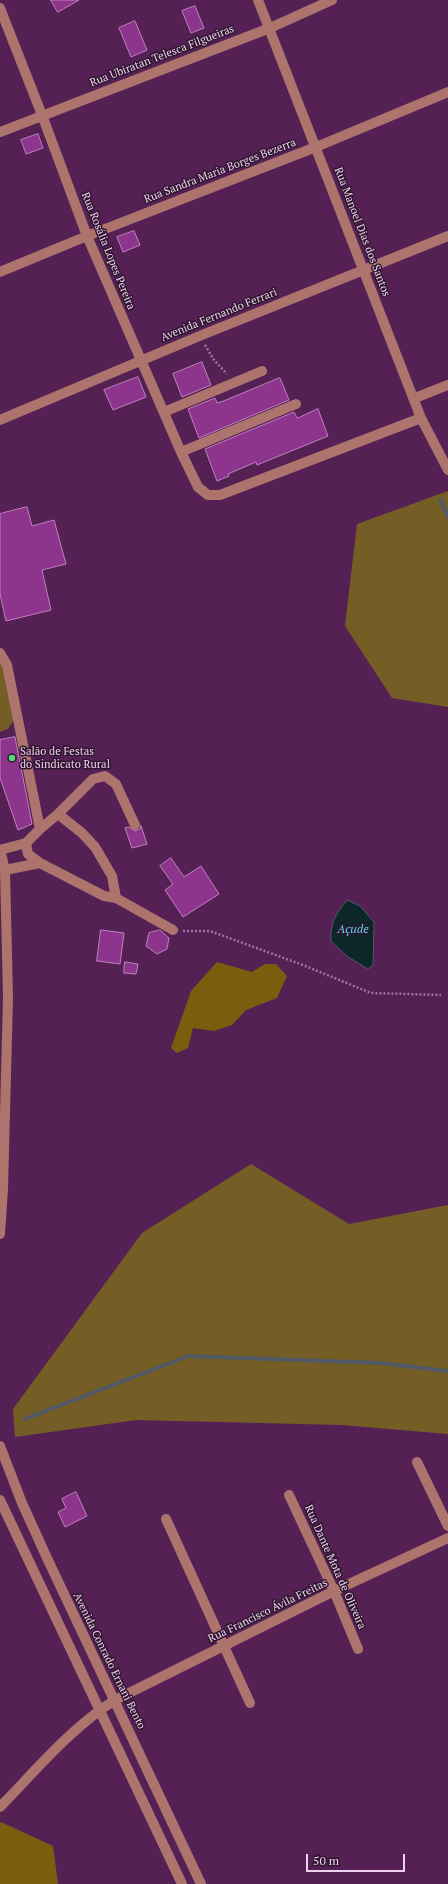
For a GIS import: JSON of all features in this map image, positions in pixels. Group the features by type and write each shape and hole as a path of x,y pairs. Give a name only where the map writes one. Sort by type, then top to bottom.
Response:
{"street":[{"name":"Rua Manoel Dias dos Santos","path":"258,0 415,398 421,418 448,470"},
{"name":"Rua Ubiratan Telesca Filgueiras","path":"0,132 270,28 332,0"},
{"name":"Rua Rosália Lopes Pereira","path":"0,8 87,236 181,452 198,487 208,495 220,495 421,418"},
{"name":"Rua Sandra Maria Borges Bezerra","path":"0,272 87,236 316,147 448,92"},
{"name":"Avenida Fernando Ferrari","path":"0,420 141,360 448,236"},
{"path":"164,412 262,371"},
{"path":"415,398 448,385"},
{"path":"181,452 296,404"},
{"path":"0,653 7,665 40,829"},
{"path":"0,1234 2,1189 4,998 3,876 0,850 26,843 93,779 106,776 116,784 135,825"},
{"path":"58,814 82,833 95,847 112,876 116,898"},
{"path":"26,843 28,854 40,863 104,896 116,898 173,930"},
{"path":"3,876 40,863"},
{"name":"Avenida Conrado Ernani Bento","path":"0,1446 22,1503 47,1558 201,1884"},
{"path":"417,1462 448,1526"},
{"name":"Rua Dante Mota de Oliveira","path":"289,1495 334,1591 358,1649"},
{"path":"0,1500 2,1513 100,1710 182,1884"},
{"path":"2,1513 22,1503"},
{"path":"166,1519 250,1703"},
{"name":"Rua Francisco Ávila Freitas","path":"0,1807 65,1742 100,1710 115,1700 334,1591 448,1538"}],"path":[{"path":"202,335 207,350 220,367 239,380"},
{"path":"173,930 210,931 303,965 371,993 441,995"}],"shaded area":[{"path":"448,491 448,707 392,698 345,626 357,524"},
{"path":"0,658 3,662 15,718 8,729 0,732"},
{"path":"217,962 252,972 265,964 276,964 287,976 277,998 246,1010 232,1025 214,1031 193,1028 188,1048 177,1053 171,1048 191,991"},
{"path":"251,1164 349,1224 448,1205 448,1434 342,1425 136,1420 15,1437 13,1409 142,1233"},
{"path":"1,1822 53,1846 58,1884 0,1884"}],"water":[{"name":"Açude","path":"347,900 360,906 374,922 373,965 368,969 348,957 331,941 334,919"}],"building":[{"path":"51,0 79,0 58,12"},
{"path":"195,6 204,28 191,33 182,11"},
{"path":"135,21 147,50 131,57 119,28"},
{"path":"38,134 43,148 26,154 21,140"},
{"path":"134,231 140,245 123,252 117,237"},
{"path":"202,362 211,385 182,397 173,374"},
{"path":"138,377 146,397 113,410 104,390"},
{"path":"280,378 289,400 199,438 188,409 215,398 217,403 221,402"},
{"path":"318,409 328,436 257,465 256,462 228,474 229,476 217,481 205,449 294,412 297,418"},
{"path":"27,507 32,526 54,520 66,564 42,570 51,610 6,621 0,594 0,514"},
{"path":"15,737 32,824 18,830 0,778 0,740"},
{"path":"141,826 147,844 132,848 125,828 129,827 135,831 140,829"},
{"path":"171,858 184,877 201,866 219,894 183,917 165,890 173,884 160,866"},
{"path":"101,930 124,933 120,964 97,961"},
{"path":"160,930 169,938 167,949 157,954 146,946 149,933"},
{"path":"125,962 138,964 136,974 124,973"},
{"path":"76,1492 87,1516 65,1527 58,1512 66,1508 62,1499"}],"waterway":[{"path":"440,499 448,517"},
{"path":"25,1419 188,1356 380,1363 448,1371"}],"place":[{"name":"Salão de Festas do Sindicato Rural","path":"12,758"}]}
